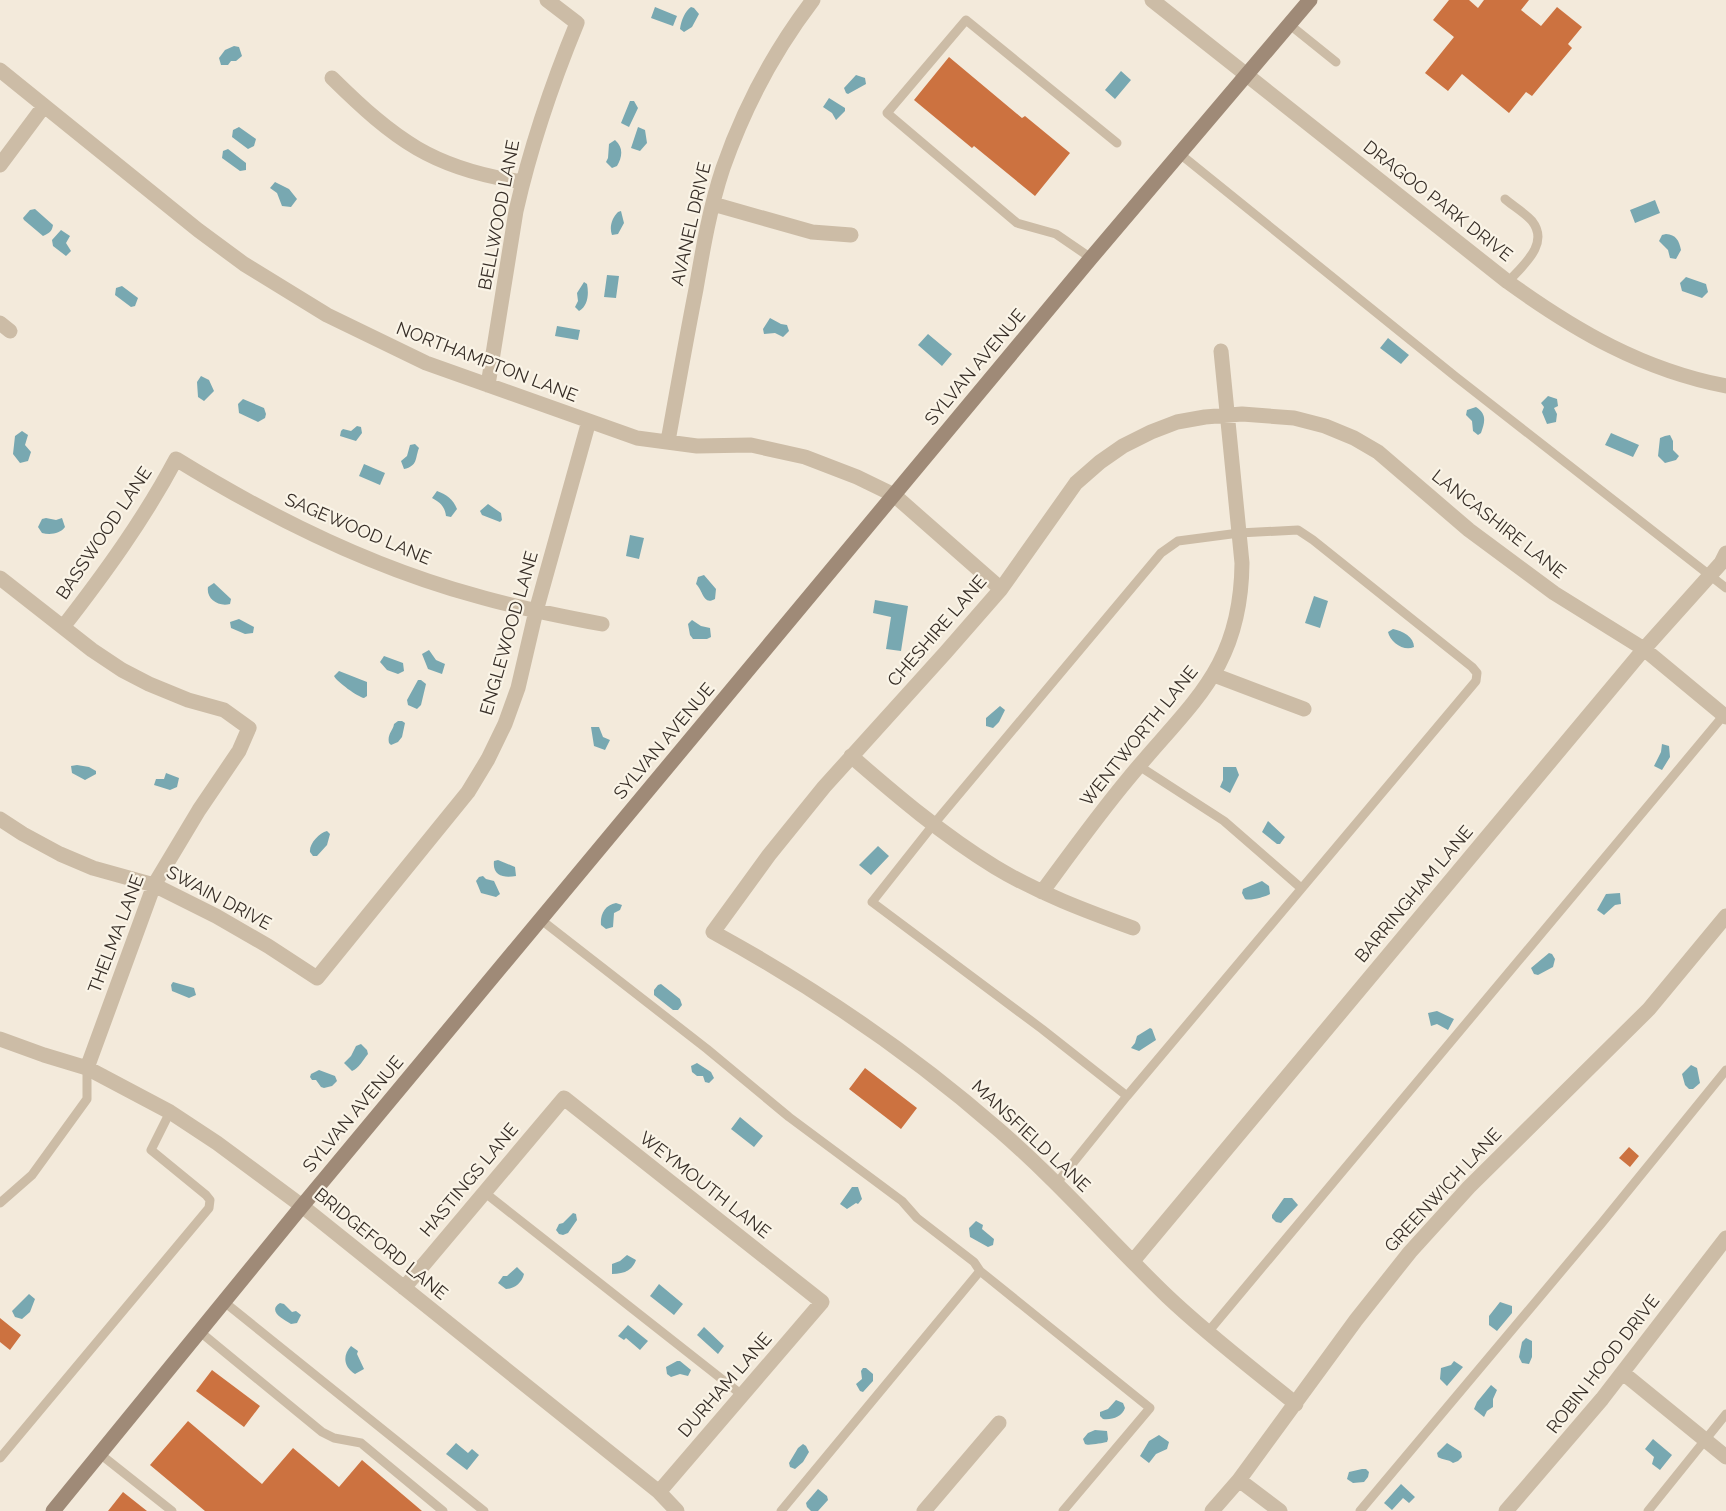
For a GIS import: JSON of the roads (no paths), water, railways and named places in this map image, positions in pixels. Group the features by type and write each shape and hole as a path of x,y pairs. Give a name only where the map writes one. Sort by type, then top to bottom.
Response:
{"main road":[{"name":"SYLVAN AVENUE","path":"53,1511 223,1301 540,919 1091,258 1310,0"}],"street":[{"name":"BELLWOOD LANE","path":"488,385 522,182 552,84 577,24 547,0"},
{"name":"AVANEL DRIVE","path":"668,441 712,204 734,139 754,93 775,55 813,0"},
{"name":"DRAGOO PARK DRIVE","path":"1152,0 1508,282 1572,326 1635,358 1675,373 1726,386"},
{"name":"NORTHAMPTON LANE","path":"0,70 198,230 244,264 327,315 426,363 637,438 697,446 751,445 805,457 857,477 894,495 1001,589"},
{"path":"332,78 392,134 415,148 464,170 522,182"},
{"path":"0,165 44,106"},
{"path":"712,204 812,232 851,235"},
{"name":"WENTWORTH LANE","path":"1042,892 1139,766 1200,695 1214,675 1227,649 1237,619 1242,591 1242,563 1221,351"},
{"name":"CHESHIRE LANE","path":"713,932 769,855 851,756 1001,589 1076,483 1123,446 1151,432 1178,423 1227,414"},
{"name":"LANCASHIRE LANE","path":"1227,414 1270,414 1294,418 1325,426 1354,438 1378,453 1469,530 1554,593 1644,649 1725,716"},
{"name":"ENGLEWOOD LANE","path":"317,978 468,792 488,759 505,724 518,688 536,611 589,421"},
{"name":"SAGEWOOD LANE","path":"176,459 250,503 304,531 411,575 476,596 602,624"},
{"name":"BASSWOOD LANE","path":"63,627 102,577 135,528 176,459"},
{"name":"BARRINGHAM LANE","path":"1133,1261 1644,649 1721,563 1726,553"},
{"path":"0,578 63,627"},
{"name":"THELMA LANE","path":"63,627 122,670 178,696 224,710 249,728 239,751 154,885 87,1068"},
{"path":"1214,675 1304,710"},
{"path":"851,756 933,825 997,868 1042,892 1133,928"},
{"name":"SWAIN DRIVE","path":"0,819 60,854 103,871 154,885 257,940 317,978"},
{"name":"GREENWICH LANE","path":"1212,1511 1239,1480 1356,1320 1410,1252 1469,1186 1649,1009 1726,916"},
{"name":"MANSFIELD LANE","path":"713,932 773,965 833,1004 952,1090 1002,1132 1168,1297 1296,1404"},
{"name":"BRIDGEFORD LANE","path":"0,1039 87,1068 170,1112 218,1143 404,1287 659,1492 677,1511"},
{"name":"HASTINGS LANE","path":"404,1287 564,1098"},
{"name":"WEYMOUTH LANE","path":"564,1098 822,1302"},
{"name":"ROBIN HOOD DRIVE","path":"1506,1511 1548,1465 1623,1373 1726,1238"},
{"name":"DURHAM LANE","path":"659,1492 822,1302"},
{"path":"1623,1373 1726,1457"},
{"path":"924,1511 999,1424"},
{"path":"1239,1480 1280,1511"}],"lane":[{"path":"1091,258 1056,234 1017,223 887,113 966,20 1117,143"},
{"path":"1290,25 1336,62"},
{"path":"1180,154 1456,377 1726,588"},
{"path":"1505,200 1531,221 1539,234 1538,247 1508,282"},
{"path":"1056,1184 1127,1096 1476,681 1478,673 1298,530 1178,541 1161,553 933,825 872,902 1042,1029 1127,1096"},
{"path":"1208,1332 1725,716"},
{"path":"1139,766 1224,820 1301,888"},
{"path":"540,919 789,1117 902,1201 917,1218 974,1262 980,1271 1150,1408 1063,1511"},
{"path":"0,1203 32,1175 87,1099 87,1068"},
{"path":"1360,1511 1601,1224 1726,1070"},
{"path":"0,1458 209,1208 210,1200 206,1195 151,1150 170,1112"},
{"path":"484,1192 742,1395"},
{"path":"781,1511 980,1271"},
{"path":"223,1301 484,1511"},
{"path":"199,1331 322,1432 334,1438 361,1443 443,1511"},
{"path":"1648,1511 1726,1414"},
{"path":"100,1454 172,1511"}],"water":[{"path":"655,7 677,16 673,26 651,18"},
{"path":"691,7 699,14 692,27 684,32 680,29 681,23"},
{"path":"234,46 239,47 242,56 228,65 221,65 219,58 225,50"},
{"path":"1121,71 1131,80 1115,99 1105,90"},
{"path":"856,75 865,78 866,84 848,94 844,88"},
{"path":"829,98 845,108 836,120 832,113 823,107"},
{"path":"630,101 634,101 638,108 629,127 621,123"},
{"path":"239,127 256,139 254,146 248,149 232,137 233,130"},
{"path":"638,127 645,130 647,143 640,151 631,148"},
{"path":"615,140 620,146 621,156 617,166 612,168 606,162 609,144"},
{"path":"228,149 246,163 246,170 240,171 222,158 223,151"},
{"path":"275,182 289,189 297,199 291,207 282,206 277,193 270,188"},
{"path":"1655,200 1660,213 1635,223 1630,210"},
{"path":"35,209 53,225 50,232 43,236 23,218 30,210"},
{"path":"621,211 624,223 618,234 612,235 613,220"},
{"path":"61,230 70,236 66,243 71,251 66,256 53,246 52,240"},
{"path":"1662,235 1675,237 1679,243 1681,250 1676,259 1670,258 1668,250 1659,241"},
{"path":"607,275 619,276 616,298 604,297"},
{"path":"1686,277 1706,284 1708,292 1702,298 1682,291 1680,283"},
{"path":"584,282 587,284 587,299 579,311 575,307 578,301 577,293"},
{"path":"122,286 138,298 135,306 131,307 115,295 116,288"},
{"path":"770,318 787,325 789,331 783,337 775,333 764,334 763,329"},
{"path":"557,326 580,330 578,340 555,336"},
{"path":"928,334 952,354 942,366 918,345"},
{"path":"1388,338 1409,355 1401,364 1380,348"},
{"path":"201,376 209,380 214,391 204,401 198,397 197,382"},
{"path":"1548,396 1557,399 1558,406 1554,408 1557,414 1556,422 1547,424 1541,403"},
{"path":"243,399 264,408 265,418 258,422 239,413 238,404"},
{"path":"1476,407 1482,412 1484,418 1481,433 1478,435 1473,431 1472,421 1466,415 1467,410"},
{"path":"357,426 361,427 362,433 356,441 340,436 343,429 351,431"},
{"path":"22,431 28,435 25,445 31,452 28,461 20,463 13,454 15,436"},
{"path":"1611,433 1639,445 1633,457 1605,445"},
{"path":"1670,435 1673,450 1679,456 1676,460 1665,463 1658,456 1660,438"},
{"path":"415,444 419,448 415,461 412,466 404,469 401,461 407,456 410,445"},
{"path":"364,464 385,473 380,485 359,476"},
{"path":"437,491 449,498 457,509 451,517 446,516 442,505 432,498"},
{"path":"488,504 501,513 500,522 482,515 480,511"},
{"path":"62,518 65,527 55,533 42,533 38,527 42,519 56,520"},
{"path":"630,535 644,538 639,559 626,556"},
{"path":"704,575 716,589 715,599 711,601 706,599 696,584 698,577"},
{"path":"214,583 231,599 230,604 217,603 211,598 208,587"},
{"path":"1314,596 1328,601 1320,628 1305,623"},
{"path":"875,600 908,606 901,651 886,649 891,617 873,613"},
{"path":"239,619 254,627 253,633 245,634 231,628 230,622"},
{"path":"692,620 701,626 710,628 711,637 693,639 688,624"},
{"path":"1393,629 1407,635 1414,643 1414,647 1402,647 1394,642 1388,632"},
{"path":"429,650 436,660 445,664 442,674 428,669 422,654"},
{"path":"384,656 403,663 404,671 398,674 387,670 380,662"},
{"path":"339,671 367,682 367,696 361,697 339,682 334,676"},
{"path":"418,680 426,684 421,705 417,709 408,705 407,700"},
{"path":"1000,706 1005,710 999,722 993,728 986,726 986,718"},
{"path":"398,721 405,723 402,737 391,745 389,735"},
{"path":"591,727 599,727 603,737 610,740 605,750 594,746"},
{"path":"1662,744 1669,746 1670,757 1662,770 1654,766"},
{"path":"71,766 89,767 96,771 96,774 85,780 72,773"},
{"path":"1223,767 1236,767 1239,775 1230,793 1220,787 1223,780"},
{"path":"166,773 179,778 177,787 170,790 154,785 156,779 164,779"},
{"path":"1268,821 1285,837 1280,844 1262,832"},
{"path":"327,831 330,834 327,845 317,856 313,856 310,849 313,842"},
{"path":"878,846 889,856 871,875 859,865"},
{"path":"498,860 515,867 516,876 508,877 497,873 494,861"},
{"path":"483,876 494,881 500,894 496,897 481,893 476,881"},
{"path":"1262,881 1269,886 1270,894 1245,899 1243,889"},
{"path":"1620,893 1621,904 1615,905 1604,915 1597,910 1606,894"},
{"path":"616,903 622,905 620,910 614,913 613,927 606,929 601,925 602,914 606,908"},
{"path":"1549,953 1555,959 1553,967 1538,975 1534,974 1531,968"},
{"path":"173,982 194,988 196,995 189,998 172,991"},
{"path":"661,984 680,999 682,1005 678,1010 673,1010 654,995 654,990"},
{"path":"1437,1011 1454,1019 1448,1030 1437,1024 1431,1026 1428,1013"},
{"path":"1150,1028 1156,1040 1139,1051 1131,1048 1137,1036"},
{"path":"361,1044 368,1054 352,1071 344,1063 356,1046"},
{"path":"697,1063 711,1072 714,1078 709,1083 705,1082 703,1076 697,1076 692,1072 691,1066"},
{"path":"1691,1065 1697,1068 1700,1083 1693,1089 1689,1089 1685,1085 1682,1074"},
{"path":"319,1070 335,1076 337,1081 332,1086 321,1087 316,1080 310,1077"},
{"path":"740,1117 763,1136 754,1147 731,1129"},
{"path":"852,1187 858,1187 862,1199 858,1204 847,1209 840,1204"},
{"path":"1284,1198 1292,1198 1298,1205 1281,1223 1276,1222 1272,1215"},
{"path":"573,1213 576,1214 577,1220 568,1233 559,1234 556,1230 559,1224"},
{"path":"976,1221 983,1225 982,1229 994,1239 993,1245 988,1247 970,1237 969,1228"},
{"path":"627,1255 636,1260 632,1267 612,1274 612,1264"},
{"path":"517,1267 524,1274 517,1285 506,1289 498,1283 503,1276 507,1276"},
{"path":"659,1284 683,1304 674,1315 650,1296"},
{"path":"29,1294 35,1299 30,1312 22,1319 15,1317 12,1311"},
{"path":"1500,1302 1512,1306 1512,1313 1497,1331 1489,1325 1489,1316"},
{"path":"280,1303 292,1312 296,1311 301,1315 297,1323 291,1324 278,1315 275,1309"},
{"path":"628,1325 648,1341 640,1350 626,1338 624,1340 618,1336"},
{"path":"704,1327 724,1346 718,1354 697,1335"},
{"path":"1526,1338 1532,1341 1532,1357 1529,1364 1522,1363 1519,1357 1522,1342"},
{"path":"351,1346 358,1351 357,1354 364,1369 355,1374 348,1368 345,1357"},
{"path":"677,1361 691,1370 688,1376 680,1374 671,1377 667,1374 666,1367"},
{"path":"1454,1361 1463,1367 1447,1386 1440,1379 1441,1368 1451,1365"},
{"path":"863,1368 873,1374 873,1381 863,1392 856,1384 862,1379"},
{"path":"1491,1385 1497,1390 1493,1399 1493,1407 1484,1417 1474,1409"},
{"path":"1116,1400 1123,1403 1125,1408 1122,1414 1103,1419 1100,1412 1108,1409"},
{"path":"1095,1430 1107,1431 1107,1442 1085,1444 1083,1439"},
{"path":"1159,1435 1169,1442 1167,1449 1156,1454 1149,1463 1140,1456 1149,1441"},
{"path":"1653,1439 1672,1455 1660,1470 1652,1464 1654,1457 1645,1449"},
{"path":"456,1443 468,1453 472,1449 479,1455 467,1470 446,1454"},
{"path":"1447,1443 1461,1452 1462,1457 1458,1461 1453,1463 1438,1457 1437,1453"},
{"path":"803,1444 809,1452 795,1469 790,1467 789,1463"},
{"path":"1362,1469 1369,1472 1364,1482 1353,1483 1347,1479 1349,1472"},
{"path":"1401,1484 1415,1497 1409,1503 1403,1498 1392,1510 1384,1503"},
{"path":"818,1489 827,1496 828,1500 818,1511 811,1511 806,1503"}]}
